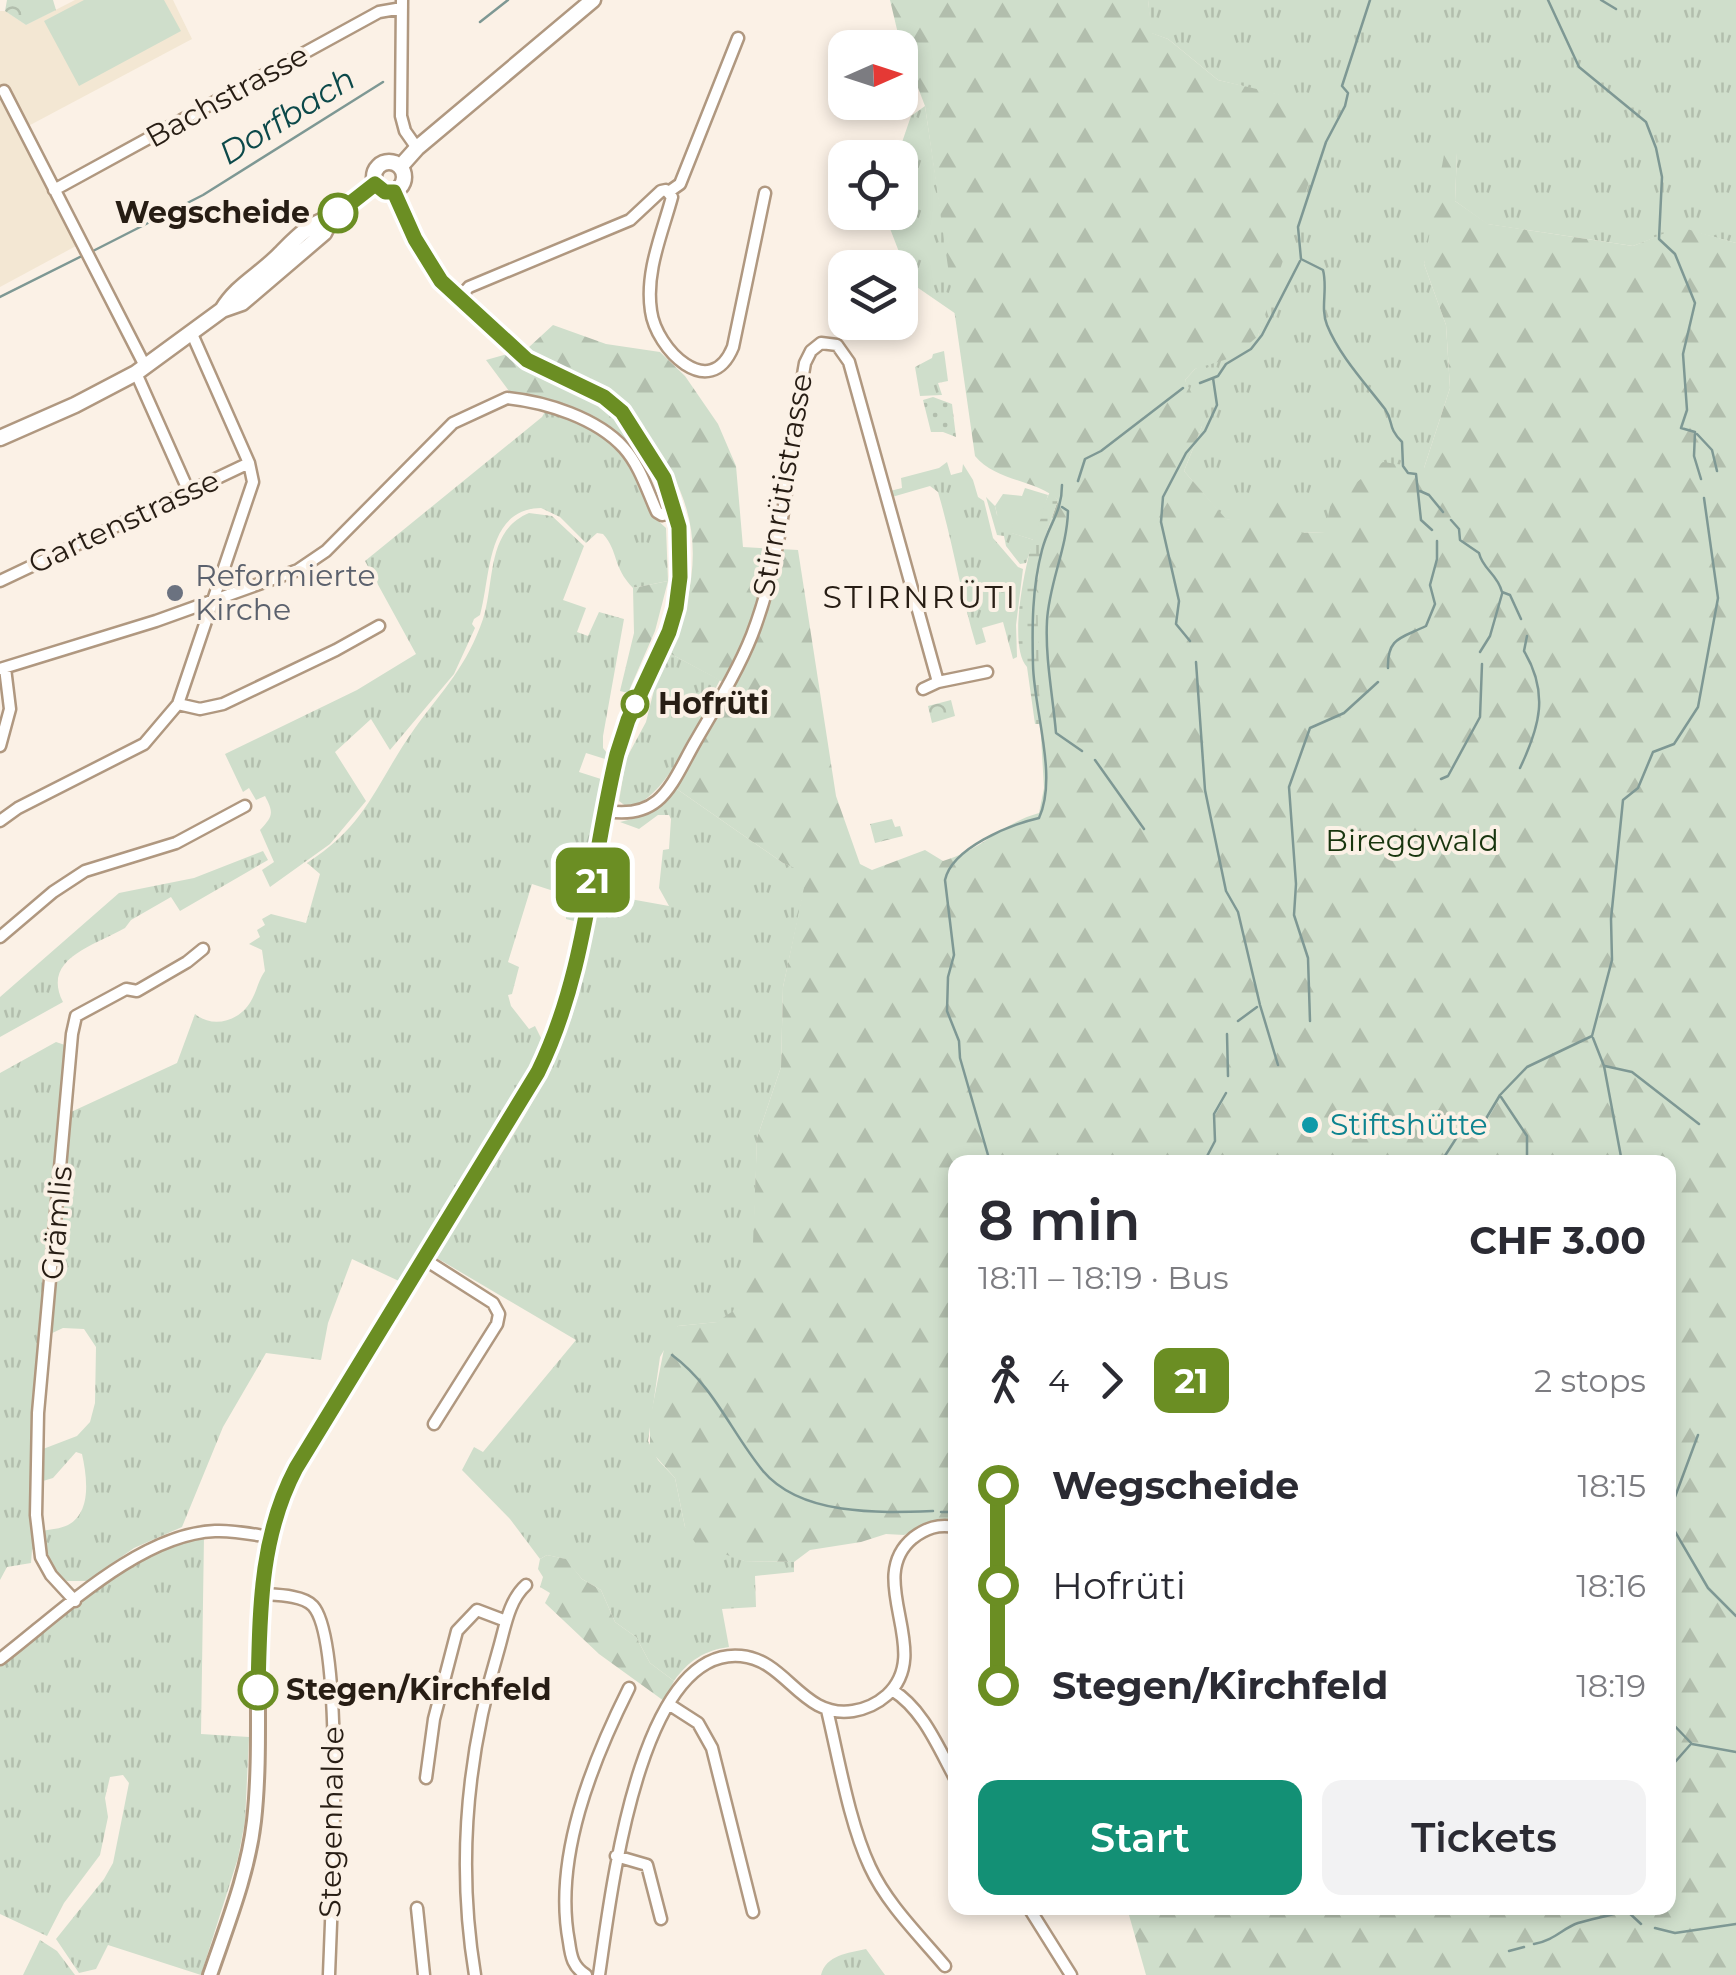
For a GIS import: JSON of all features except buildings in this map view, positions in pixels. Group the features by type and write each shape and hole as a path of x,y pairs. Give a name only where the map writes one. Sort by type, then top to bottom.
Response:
{"main road":[{"path":"400,167 417,148 593,0"},
{"path":"389,162 400,167 404,181 394,192 385,192 375,184 378,166 389,162"},
{"path":"0,438 86,400 140,370 222,310 232,292 280,255 290,242 316,222 332,218 375,184"}],"street":[{"path":"402,4 401,116 404,131 417,148"},
{"name":"Bachstrasse","path":"54,190 380,12 402,4"},
{"path":"460,296 469,287 630,220 661,191 670,191 680,184 738,38"},
{"path":"4,91 87,252 189,492"},
{"path":"670,191 672,197 654,258 651,312 658,333 675,358 698,370 722,362 732,346 765,193"},
{"path":"210,1975 240,1888 254,1824 262,1594 274,1515 296,1468 538,1072 557,1034 577,965 623,733 676,608 681,549 676,512 651,454 622,412 604,397 527,360 441,281 394,192"},
{"path":"0,822 18,808 144,744 178,704 252,488 249,464 192,334"},
{"name":"Stirnrütistrasse","path":"606,812 637,813 661,798 751,638 775,552 805,363 821,343 837,345 849,362 938,682"},
{"path":"0,746 10,709 2,669 156,621 305,566 326,552 453,423 507,398 585,420 608,433 638,468 657,512 676,512"},
{"name":"Gartenstrasse","path":"0,581 249,464"},
{"path":"178,704 200,710 223,704 378,626"},
{"path":"923,689 987,672"},
{"path":"0,937 53,892 85,871 176,842 245,806"},
{"name":"Grämlis","path":"76,1600 51,1575 41,1557 36,1515 38,1412 72,1034 76,1016 126,990 138,991 202,949"},
{"path":"424,1259 492,1303 499,1314 498,1324 434,1424"},
{"path":"599,1975 616,1856 640,1766 683,1684 702,1664 730,1655 761,1661 812,1703 827,1710 857,1710 885,1697 892,1690 904,1657 895,1595 897,1559 917,1535 938,1525 948,1526"},
{"path":"0,1659 140,1554 168,1540 217,1530 269,1538"},
{"path":"475,1975 468,1915 468,1818 481,1718 506,1622 514,1600 526,1586"},
{"name":"Stegenhalde","path":"262,1594 307,1602 318,1614 324,1634 334,1739 329,1975"},
{"path":"426,1778 434,1719 456,1631 477,1610 506,1622"},
{"path":"586,1975 574,1964 566,1926 571,1852 596,1763 629,1688"},
{"path":"892,1690 910,1703 922,1719 948,1765"},
{"path":"670,1706 698,1722 712,1748 753,1912"},
{"path":"827,1710 870,1868 883,1891 944,1966"},
{"path":"616,1856 647,1865 661,1918"},
{"path":"416,1908 424,1975"},
{"path":"1032,1915 1071,1975"}],"shaded area":[{"path":"75,0 173,0 192,39 17,132 76,246 0,287 0,11 26,25"}],"green space":[{"path":"7,0 53,0 56,10 26,25 5,11"},
{"path":"84,0 164,0 181,31 79,86 44,21"},
{"name":"Bireggwald","path":"890,0 1148,0 1152,33 1168,39 1218,80 1295,98 1315,126 1319,152 1258,336 1234,357 1195,369 1185,380 1193,396 1205,407 1202,426 1184,471 1226,519 1251,522 1275,492 1301,533 1325,532 1331,502 1383,462 1424,468 1450,388 1446,325 1424,264 1446,144 1457,152 1455,201 1488,224 1633,246 1680,227 1736,243 1736,1975 1146,1975 1129,1915 1676,1915 1676,1155 948,1155 948,1521 932,1522 904,1535 886,1534 810,1550 794,1562 744,1561 696,1544 685,1527 675,1478 650,1450 650,1419 667,1334 678,1326 717,1322 733,1311 752,1269 757,1138 781,1067 783,987 807,873 783,863 674,787 730,686 671,654 689,593 692,539 688,513 664,460 645,432 633,455 598,420 509,391 486,360 528,348 553,325 606,344 660,352 685,376 718,424 736,466 743,547 798,550 836,796 860,864 872,870 925,850 943,861 1039,813 1044,788 1037,588 1042,546 1058,500 1039,488 993,471 975,456 925,106 918,88 918,30 897,30"},
{"path":"1148,0 1736,0 1736,243 1680,228 1633,246 1487,224 1455,201 1457,152 1424,264 1446,325 1450,388 1424,468 1326,532 1301,533 1225,519 1184,471 1202,426 1185,380 1195,369 1258,336 1271,292 1295,99 1218,80 1168,39 1151,33"},
{"path":"925,106 956,314 918,288 918,250 898,250 891,230 918,230 918,140 903,140 910,120 918,120 918,111"},
{"path":"944,351 948,381 938,383 942,395 920,396 915,367"},
{"path":"933,397 952,404 956,437 931,432 923,400"},
{"path":"546,410 601,433 617,447 639,480 654,517 666,528 668,581 633,588 603,534 597,533 586,543 560,517 541,508 523,511 510,520 494,547 480,615 474,619 475,628 454,674 390,750 371,719 335,752 366,801 330,844 270,887 262,870 274,862 260,830 270,818 270,807 265,796 256,800 249,788 243,792 225,754 357,690 416,654 365,561"},
{"path":"947,462 951,475 962,472 963,464 978,497 984,501 993,538 1023,569 1016,625 1017,657 1013,659 1003,622 982,628 986,642 976,645 938,492 930,486 892,497 890,491 902,488 901,478 939,468"},
{"path":"1025,488 1048,495 1034,540 1011,533 1013,524 998,518 995,506 1003,494 1022,496"},
{"path":"1050,492 1058,500 1042,546 1037,588 1040,724 1035,724 1018,633 1029,553"},
{"path":"986,497 997,515 1014,524 1012,533 1034,540 1026,563 1020,564 1006,546 1004,536 997,535"},
{"path":"529,513 552,516 584,546 563,600 586,608 577,632 588,636 599,612 624,619 603,736 607,753 605,759 586,753 579,772 601,779 601,794 578,922 566,919 566,895 532,884 508,962 519,967 512,994 508,995 511,1006 529,1029 535,1026 544,1044 529,1075 401,1282 352,1259 328,1323 321,1360 266,1353 223,1427 182,1527 134,1548 87,1581 67,1581 53,1565 43,1531 68,1525 81,1512 86,1493 84,1463 82,1454 76,1452 53,1478 43,1481 43,1449 77,1436 90,1422 95,1403 96,1347 84,1329 63,1328 48,1335 59,1216 68,1175 66,1144 71,1112 177,1063 195,1014 218,1022 233,1018 246,1008 265,971 262,950 249,944 260,937 257,930 265,925 262,919 271,914 306,923 320,874 307,863 358,817 401,748 462,664 483,619 499,545 515,521"},
{"path":"668,581 655,631 628,693 620,691 634,633 633,588"},
{"path":"671,654 720,680 669,774 642,802 627,807 619,801 626,759 646,722 655,686"},
{"path":"951,700 955,716 932,723 928,706"},
{"path":"674,787 783,863 808,872 783,987 781,1067 757,1138 753,1269 734,1311 718,1322 678,1326 660,1357 648,1441 658,1460 675,1478 685,1527 744,1561 794,1562 794,1572 755,1576 756,1607 722,1609 729,1647 698,1658 674,1681 650,1663 636,1637 615,1622 601,1590 582,1579 565,1559 547,1555 540,1559 510,1519 462,1470 474,1447 483,1452 576,1340 435,1257 518,1126 561,1044 581,986 601,886 631,889 630,899 669,906 659,888 663,850 669,849 669,815 658,815 639,829 620,822 651,811"},
{"path":"892,819 903,836 875,843 870,824"},
{"path":"263,851 268,860 180,911 171,897 74,956 59,975 63,1002 0,1037 0,997 119,893 194,878"},
{"path":"56,1042 65,1045 65,1057 42,1278 44,1299 32,1423 32,1533 37,1545 32,1550 31,1563 7,1567 0,1580 0,1073"},
{"path":"204,1536 201,1734 249,1737 245,1821 238,1858 201,1975 108,1945 96,1969 79,1973 56,1939 113,1863 129,1783 123,1775 110,1777 105,1798 108,1817 100,1855 64,1903 47,1936 0,1914 0,1662 123,1571 176,1544"},
{"path":"547,1555 566,1559 582,1579 601,1590 615,1622 636,1637 650,1663 674,1681 664,1701 599,1654 545,1603 550,1593 540,1587 543,1577 538,1569 540,1559"},
{"path":"40,1940 57,1951 75,1975 23,1975"},
{"path":"866,1949 885,1975 821,1975 833,1959"}],"waterway":[{"name":"Dorfbach","path":"480,22 508,0"},
{"path":"1370,0 1342,86 1348,93 1345,106 1326,142 1298,227 1301,259 1323,270 1327,325 1345,358 1388,414 1402,442 1403,466 1408,473 1416,474 1421,520 1432,530"},
{"path":"1548,0 1579,67 1646,122 1656,148 1662,177 1659,239 1675,254 1695,303 1683,354 1687,410 1681,428 1695,432 1694,456 1701,479"},
{"path":"1601,0 1616,9"},
{"name":"Dorfbach","path":"91,252 203,195 383,82"},
{"name":"Dorfbach","path":"0,297 84,255"},
{"path":"1200,383 1218,376 1226,364 1251,349 1300,261"},
{"path":"1190,641 1176,624 1179,601 1161,522 1163,497 1217,405 1213,378"},
{"path":"1078,481 1085,459 1183,388"},
{"path":"1697,434 1712,450 1717,471"},
{"path":"988,1155 960,1058 959,1041 947,1011 948,977 954,955 945,880 950,868 970,848 998,832 1039,818 1044,802 1046,764 1034,683 1033,608 1042,550 1060,503 1062,485"},
{"path":"1420,491 1429,495 1443,512"},
{"path":"1445,1155 1457,1137 1484,1122 1500,1095 1527,1067 1592,1036 1612,960 1611,919 1623,800 1638,788 1653,752 1674,744 1698,707 1718,598 1704,498"},
{"path":"1062,507 1068,511 1067,525 1048,607 1048,663 1056,733 1082,751"},
{"path":"1451,520 1459,529 1460,540 1479,553 1502,592 1510,595 1521,619"},
{"path":"1388,668 1393,644 1426,626 1435,604 1430,585 1437,541"},
{"path":"1480,652 1490,636 1502,594"},
{"path":"1520,768 1533,738 1539,709 1537,681 1524,651 1527,636"},
{"path":"1196,662 1205,790 1226,891 1238,912 1278,1065"},
{"path":"1441,779 1448,776 1480,717 1482,664"},
{"path":"1310,1021 1308,958 1294,915 1296,884 1289,787 1310,728 1344,713 1378,682"},
{"path":"1095,760 1144,829"},
{"path":"1238,1021 1257,1007"},
{"path":"1227,1034 1228,1076"},
{"path":"1593,1038 1604,1066 1621,1155"},
{"path":"1605,1066 1632,1072 1699,1124"},
{"path":"1208,1155 1215,1141 1214,1114 1226,1093"},
{"path":"1501,1097 1527,1136 1527,1155"},
{"path":"672,1355 699,1381 763,1471 779,1486 798,1497 842,1509 933,1511"},
{"path":"1676,1494 1698,1435"},
{"path":"941,1512 948,1512"},
{"path":"1676,1533 1708,1588 1736,1616"},
{"path":"1676,1727 1692,1744 1736,1752"},
{"path":"1676,1761 1690,1745"},
{"path":"1534,1944 1578,1923 1608,1915"},
{"path":"1631,1915 1641,1924"},
{"path":"1655,1928 1675,1933 1736,1924"},
{"path":"1509,1951 1524,1947"}],"bus line":[{"name":"21","path":"258,1690 264,1568 274,1515 296,1468 538,1072 557,1034 577,965 617,754 628,720 669,632 680,577 676,512 664,478 622,412 604,397 527,360 504,342 441,281 415,239 394,192 381,191 375,184 338,213"}],"place":[{"name":"Wegscheide","path":"338,213"},
{"name":"Reformierte Kirche","path":"175,593"},
{"name":"Hofrüti","path":"635,704"},
{"name":"Stiftshütte","path":"1310,1125"},
{"name":"Stegen/Kirchfeld","path":"258,1690"}],"district":[{"name":"STIRNRÜTI","path":"920,597"}]}
